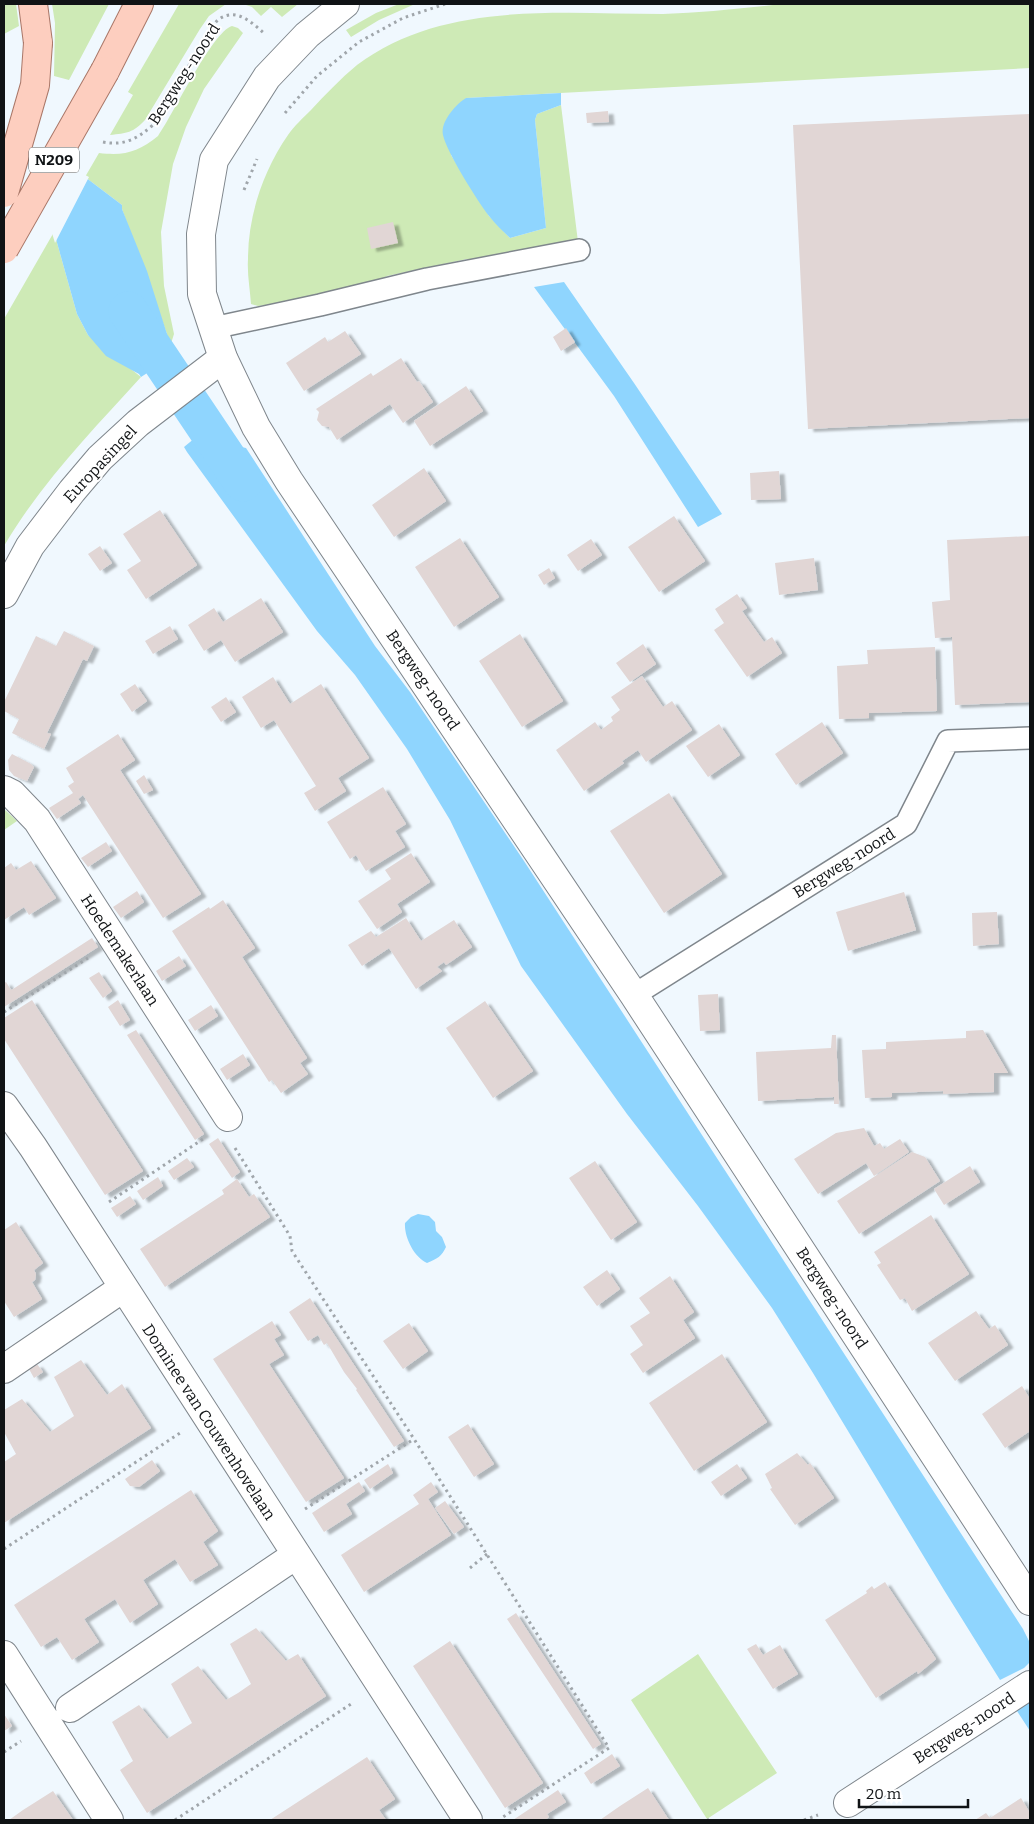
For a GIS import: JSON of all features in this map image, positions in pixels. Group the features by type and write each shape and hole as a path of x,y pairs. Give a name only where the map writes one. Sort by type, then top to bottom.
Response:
{"main road":[{"name":"N209","path":"4,192 35,85 38,43 33,4"},
{"name":"N209","path":"4,249 105,71 139,4"}],"street":[{"name":"Bergweg-noord","path":"344,4 307,35 266,77 214,160 201,234 202,294 222,358 256,426 289,481 634,995 1030,1601"},
{"name":"Europasingel","path":"4,594 30,546 100,458 138,423 222,358"},
{"name":"Hoedemakerlaan","path":"4,790 12,794 37,820 227,1120"},
{"name":"Dominee van Couwenhovelaan","path":"4,1106 468,1820"},
{"path":"4,1369 123,1288"},
{"path":"70,1708 296,1555"},
{"path":"4,1655 109,1820"},
{"name":"Bergweg-noord","path":"848,1803 1030,1685"}],"lane":[{"path":"213,328 320,306 427,279 579,250"},
{"name":"Bergweg-noord","path":"634,995 906,824 948,741 1030,738"}],"path":[{"path":"285,114 317,76 359,42 403,18 445,4"},
{"name":"Bergweg-noord","path":"103,142 113,144 127,143 141,136 153,125 209,32 219,19 235,14 248,19 263,33"},
{"path":"243,194 259,155"},
{"path":"4,1012 114,942"},
{"path":"80,1221 227,1120"},
{"path":"227,1120 225,1131 290,1236 292,1251 610,1748 497,1820"},
{"path":"4,1549 206,1416"},
{"path":"278,1528 414,1440"},
{"path":"470,1568 487,1554"},
{"path":"175,1820 379,1685"}],"green space":[{"path":"4,4 16,4 19,26 4,34"},
{"path":"52,4 109,4 69,80 54,76 55,23"},
{"path":"179,4 226,4 209,16 145,120 137,128 129,132 110,135 133,95 128,92"},
{"path":"243,4 298,4 282,17 271,7 261,16 252,7"},
{"path":"399,4 415,4 379,20 351,37 346,30 376,13"},
{"path":"784,4 1030,4 1030,68 466,98 451,155 489,216 510,238 546,228 535,120 537,114 561,105 578,242 483,262 467,259 387,276 369,286 289,302 258,306 251,304 248,265 254,210 264,179 279,149 293,128 333,87 357,65 391,44 427,30 465,20 504,15 544,13 663,14"},
{"path":"232,26 238,28 243,33 204,89 186,127 173,164 161,232 164,286 174,334 166,359 158,366 155,362 167,334 122,205 85,177 99,153 116,154 131,152 158,136 214,43"},
{"path":"54,232 77,314 88,335 141,377 51,479 18,523 4,546 4,319"},
{"path":"4,809 17,821 4,830"},
{"path":"698,1654 777,1773 707,1819 631,1700"}],"water":[{"path":"561,93 561,105 537,114 535,120 546,228 510,238 496,225 477,199 450,153 443,135 446,119 458,104 466,98"},
{"path":"4,135 85,177 122,205 147,271 167,334 156,362 158,366 141,377 139,374 106,356 88,335 77,314 54,232"},
{"path":"564,282 722,514 698,527 614,396 534,287"},
{"path":"201,433 232,445 246,448 375,646 410,692 524,861 1023,1629 1030,1643 1030,1662 1024,1668 1000,1680 772,1308 698,1206 627,1114 521,966 450,820 407,749 355,675 317,631 187,452 184,447"},
{"path":"418,1214 429,1216 435,1222 436,1231 442,1237 446,1247 439,1257 427,1263 414,1251 406,1234 405,1223 411,1217"},
{"path":"1030,1696 1030,1731 1013,1705"}],"pier":[{"path":"4,133 89,177 55,243 52,233 4,210"}],"building":[{"path":"608,111 609,122 587,123 586,113"},
{"path":"1030,114 1030,418 808,429 793,125"},
{"path":"393,222 398,243 371,249 367,228"},
{"path":"566,328 575,342 561,351 553,337"},
{"path":"345,331 361,354 304,391 286,363 325,337 328,342"},
{"path":"401,358 433,402 403,423 390,404 337,440 329,427 322,426 317,420 319,412 316,409 371,373 373,376"},
{"path":"466,386 483,411 430,446 414,421"},
{"path":"424,468 446,501 394,537 372,505"},
{"path":"779,471 781,499 751,500 750,473"},
{"path":"160,510 197,565 146,599 127,570 141,561 123,534"},
{"path":"674,516 705,561 659,592 628,547"},
{"path":"1030,536 1030,702 955,705 952,637 935,638 932,602 950,600 947,540"},
{"path":"460,538 499,597 454,627 415,567"},
{"path":"591,539 602,555 578,571 567,555"},
{"path":"100,546 112,563 100,571 88,554"},
{"path":"814,558 818,590 779,595 775,563"},
{"path":"549,568 555,578 544,585 538,575"},
{"path":"737,594 747,608 742,611 764,642 772,637 782,653 747,677 714,630 724,623 715,609"},
{"path":"261,598 283,632 235,662 221,640 204,651 188,625 214,608 223,622"},
{"path":"170,626 178,639 153,654 145,641"},
{"path":"64,631 94,646 87,661 83,659 47,733 51,734 44,749 12,733 19,719 4,711 4,702 36,636 56,646"},
{"path":"520,634 563,701 522,727 479,661"},
{"path":"643,644 656,664 630,682 616,663"},
{"path":"935,647 937,711 869,713 869,718 839,719 837,666 868,664 867,650"},
{"path":"642,676 663,707 672,701 692,730 646,762 638,750 622,761 624,763 584,791 556,750 595,722 601,730 613,721 611,717 620,710 611,697"},
{"path":"273,677 290,704 321,684 369,758 338,778 346,791 315,811 304,793 316,786 274,720 261,728 242,697"},
{"path":"135,684 147,701 132,712 120,694"},
{"path":"226,697 236,712 221,722 211,707"},
{"path":"822,722 843,753 796,785 775,754"},
{"path":"719,724 740,755 708,777 686,746"},
{"path":"118,734 135,760 120,770 201,894 163,918 83,795 78,799 81,803 57,819 49,808 73,793 68,786 74,782 66,768"},
{"path":"12,754 34,767 27,781 14,776 9,770 8,760"},
{"path":"144,775 153,790 144,794 136,781"},
{"path":"383,787 406,824 395,831 405,847 366,871 356,855 350,859 327,822"},
{"path":"669,793 722,874 664,913 610,831"},
{"path":"106,842 112,851 88,867 81,858"},
{"path":"411,853 430,882 397,904 402,912 377,929 358,901 391,879 385,870"},
{"path":"31,861 56,898 29,915 24,907 4,920 4,868 11,863 16,870"},
{"path":"137,891 144,902 121,918 113,907"},
{"path":"904,892 916,930 848,951 836,912"},
{"path":"223,900 255,948 242,957 307,1058 300,1063 308,1074 281,1093 272,1080 269,1082 172,931"},
{"path":"997,912 999,944 973,946 972,913"},
{"path":"406,918 421,941 454,920 472,947 446,965 444,962 437,967 442,971 416,989 389,948 362,966 348,945 371,931 376,937"},
{"path":"92,938 98,947 4,1007 4,983 6,982 11,990 13,989"},
{"path":"179,956 186,966 162,981 156,971"},
{"path":"99,972 112,991 103,998 89,978"},
{"path":"718,994 720,1030 700,1031 698,995"},
{"path":"32,1000 143,1171 105,1195 4,1039 4,1018"},
{"path":"118,1000 130,1020 120,1026 108,1007"},
{"path":"485,1001 533,1071 493,1098 446,1028"},
{"path":"211,1005 218,1016 195,1031 188,1020"},
{"path":"136,1030 204,1134 195,1140 127,1035"},
{"path":"983,1030 1008,1073 994,1073 994,1092 892,1093 892,1097 865,1098 862,1050 886,1049 886,1042 966,1038 966,1031"},
{"path":"832,1035 836,1035 839,1104 834,1104 834,1097 758,1101 756,1052 831,1048"},
{"path":"243,1054 250,1065 227,1080 220,1069"},
{"path":"864,1128 874,1146 880,1143 884,1149 900,1139 909,1152 874,1176 866,1163 818,1194 794,1159 836,1133"},
{"path":"218,1138 240,1172 232,1178 209,1144"},
{"path":"912,1152 925,1157 940,1181 859,1234 837,1201"},
{"path":"187,1158 194,1167 174,1180 168,1171"},
{"path":"595,1161 637,1222 611,1240 569,1178"},
{"path":"970,1166 980,1182 944,1205 934,1189"},
{"path":"158,1177 163,1186 143,1200 137,1191"},
{"path":"237,1179 249,1197 254,1194 270,1217 165,1287 140,1249 224,1194 222,1190"},
{"path":"130,1196 136,1204 117,1217 111,1208"},
{"path":"931,1215 969,1274 912,1311 905,1298 900,1300 877,1265 881,1263 874,1252"},
{"path":"16,1222 43,1263 34,1270 36,1274 35,1280 32,1282 42,1299 14,1317 4,1301 4,1230"},
{"path":"607,1270 620,1289 597,1306 583,1287"},
{"path":"670,1276 694,1312 683,1320 695,1338 643,1373 630,1354 643,1345 630,1326 650,1313 639,1298"},
{"path":"310,1298 404,1441 394,1447 327,1343 324,1345 318,1335 308,1341 289,1312"},
{"path":"976,1311 989,1329 995,1325 1008,1345 955,1381 928,1343"},
{"path":"272,1321 281,1335 274,1339 284,1355 269,1364 344,1478 306,1502 213,1359"},
{"path":"409,1323 428,1351 403,1369 383,1341"},
{"path":"722,1354 767,1422 694,1471 649,1403"},
{"path":"81,1360 107,1395 122,1384 151,1428 4,1523 4,1462 16,1454 4,1432 4,1410 22,1399 50,1432 74,1416 54,1377"},
{"path":"37,1364 43,1372 34,1378 29,1369"},
{"path":"1022,1386 1030,1399 1030,1431 1005,1448 982,1414"},
{"path":"468,1424 494,1464 474,1477 448,1437"},
{"path":"797,1453 808,1465 810,1463 834,1498 795,1525 770,1489 772,1488 765,1474"},
{"path":"152,1460 160,1471 139,1487 130,1486 125,1479"},
{"path":"388,1464 393,1473 370,1489 364,1480"},
{"path":"737,1464 747,1478 721,1496 711,1482"},
{"path":"359,1482 365,1491 346,1504 352,1514 324,1532 312,1513"},
{"path":"431,1482 438,1492 428,1499 451,1535 364,1592 341,1555 419,1504 413,1495"},
{"path":"191,1490 218,1531 203,1542 218,1565 190,1582 175,1559 143,1580 158,1604 130,1623 115,1599 84,1619 99,1642 72,1660 57,1637 41,1647 14,1605"},
{"path":"445,1501 464,1527 454,1534 435,1508"},
{"path":"885,1582 936,1659 918,1674 917,1671 876,1698 825,1620 867,1593 866,1591 872,1586 874,1589"},
{"path":"516,1613 601,1744 593,1749 507,1619"},
{"path":"256,1628 286,1661 298,1654 326,1696 147,1813 120,1770 133,1761 112,1722 139,1705 167,1739 192,1723 171,1684 198,1666 226,1700 238,1693 251,1684 230,1644"},
{"path":"450,1641 543,1783 505,1808 413,1666"},
{"path":"756,1644 763,1655 780,1645 798,1674 773,1689 747,1649"},
{"path":"4,1714 12,1726 4,1731"},
{"path":"612,1754 620,1766 591,1784 584,1773"},
{"path":"367,1757 395,1799 379,1810 386,1820 270,1820"},
{"path":"648,1788 669,1820 600,1820 620,1806"},
{"path":"558,1790 566,1802 547,1814 549,1817 545,1820 513,1820"},
{"path":"53,1791 73,1820 9,1820 23,1810"},
{"path":"1021,1798 1030,1813 1030,1820 975,1820 986,1813 990,1818"}],"waterway":[{"path":"128,311 243,482"}]}
